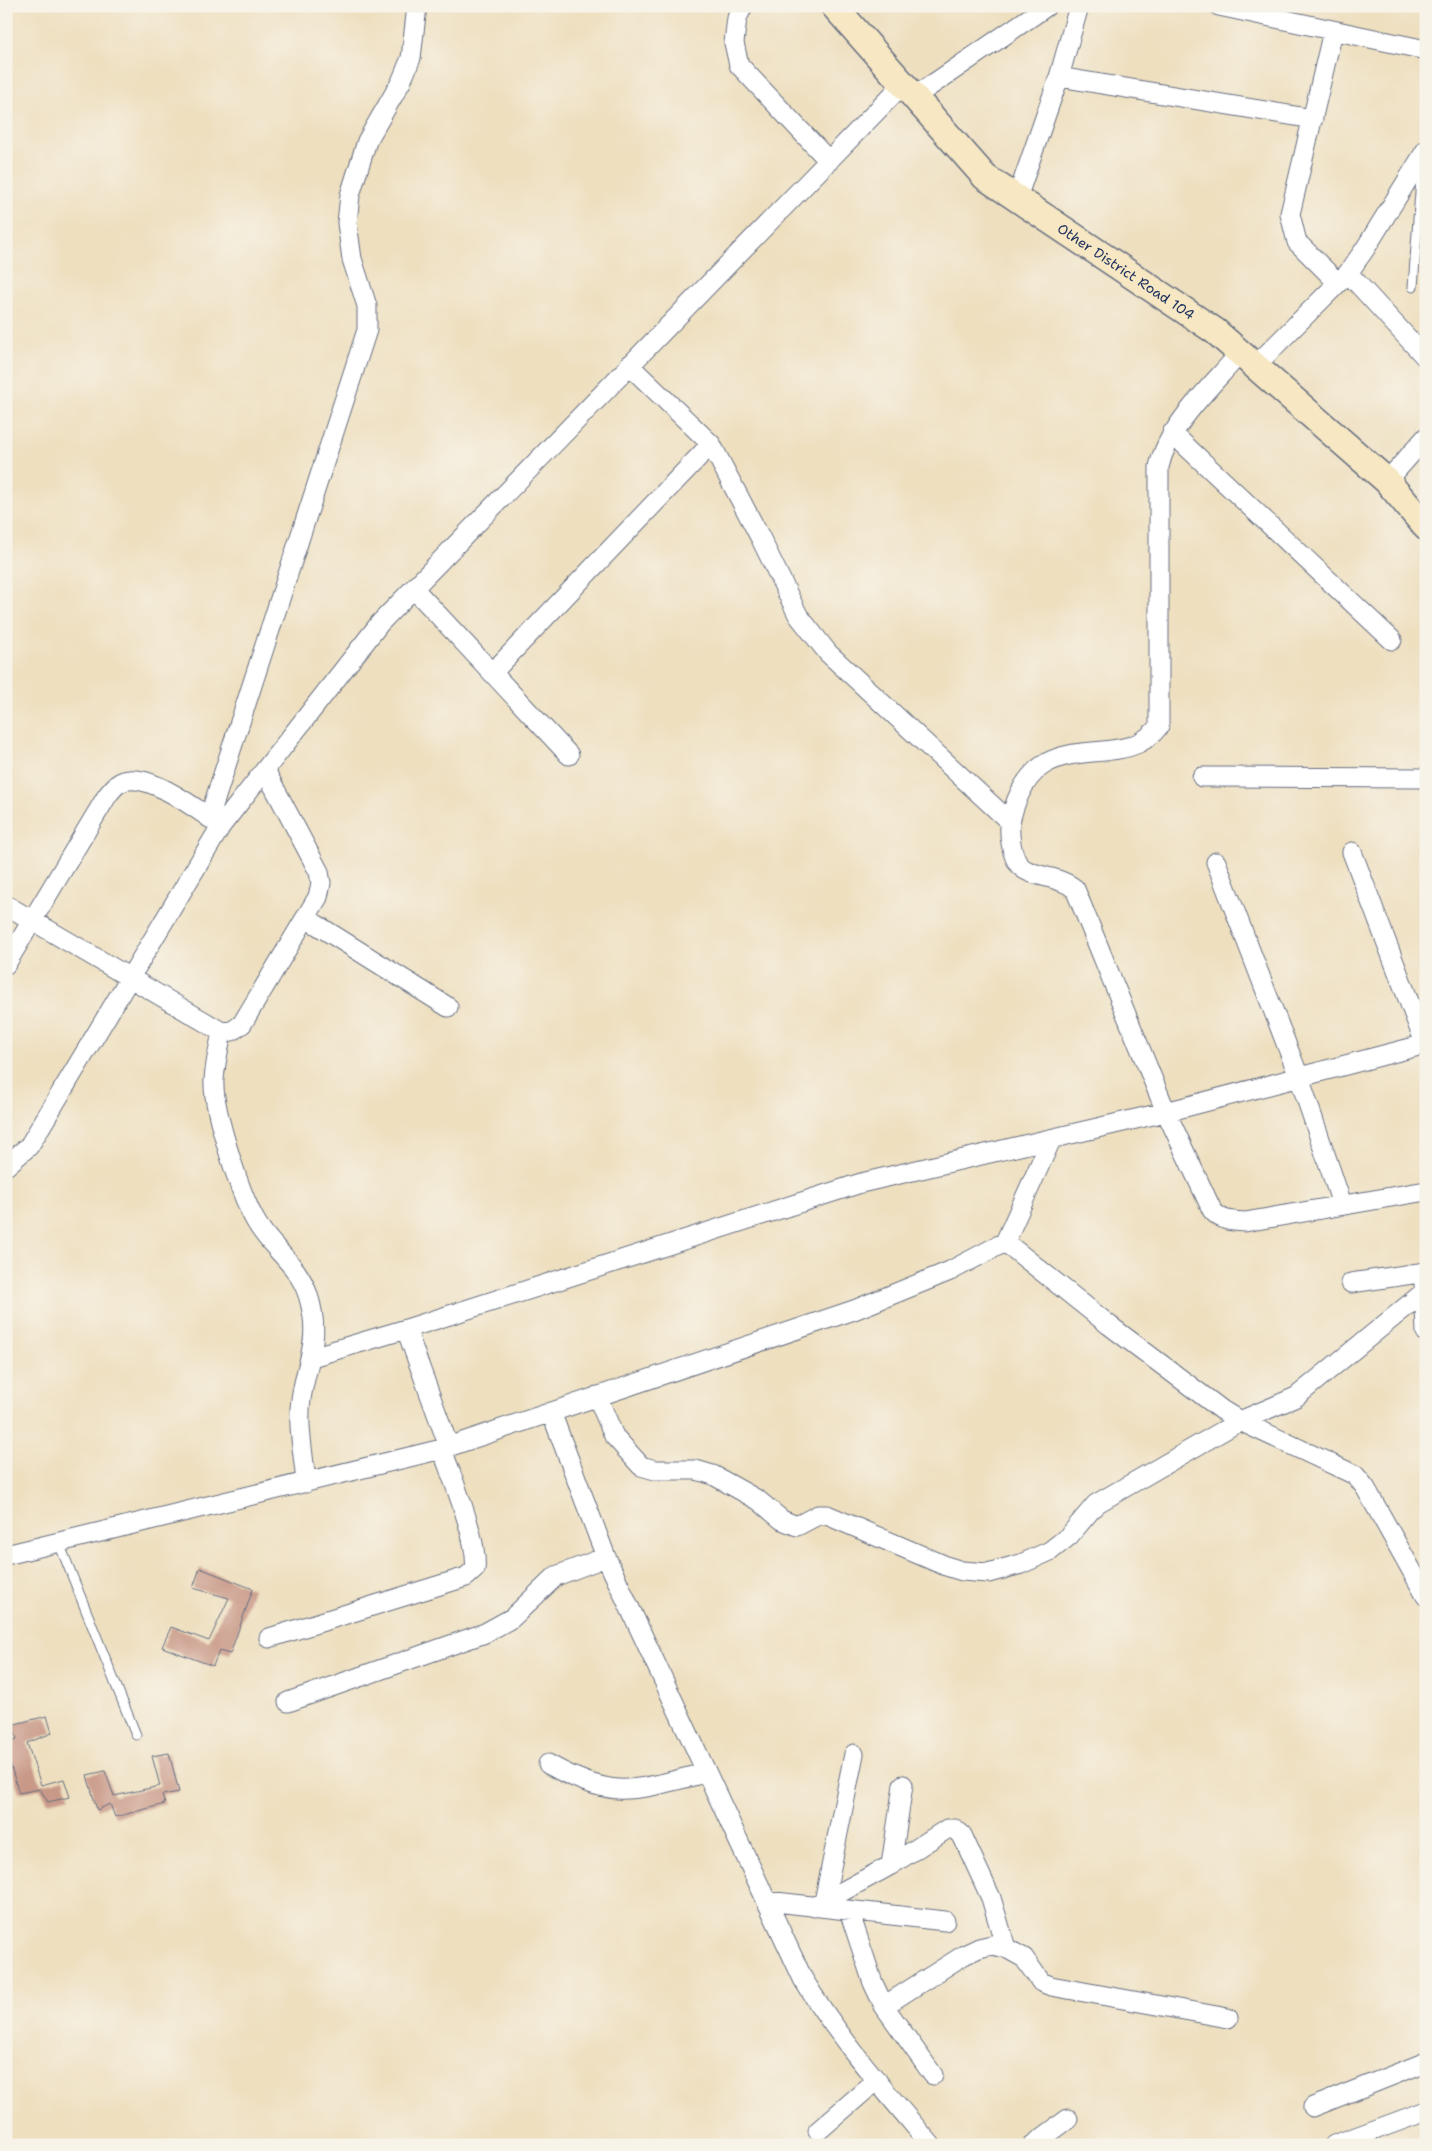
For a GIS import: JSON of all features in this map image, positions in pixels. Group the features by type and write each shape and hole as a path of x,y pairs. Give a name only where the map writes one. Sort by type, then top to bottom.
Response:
{"street":[{"path":"6,1166 28,1146 129,978 215,822 367,330 367,306 352,259 347,223 350,195 367,141 401,82 411,58 417,6"},
{"path":"743,6 737,18 734,43 739,65 829,161"},
{"name":"Other District Road 104","path":"834,6 985,177 1215,331 1387,481 1426,527"},
{"path":"215,822 265,770 380,623 628,365 829,161 909,90 1047,6"},
{"path":"1017,198 1059,77 1079,6"},
{"path":"1219,6 1426,50"},
{"path":"1333,31 1290,214 1297,242 1343,278 1426,358"},
{"path":"1059,77 1313,119"},
{"path":"1424,153 1365,249 1343,278 1248,360 1172,433 1162,452 1159,467 1159,726 1150,738 1134,745 1067,755 1046,763 1031,775 1016,798 1010,822 1013,847 1020,866 1032,872 1067,882 1075,889 1166,1112 1212,1210 1218,1217 1228,1221 1245,1222 1426,1191"},
{"path":"628,365 711,444 722,461 798,615 828,653 1010,822"},
{"path":"1172,433 1392,640"},
{"path":"1387,481 1426,437"},
{"path":"492,673 711,444"},
{"path":"414,589 569,755"},
{"path":"6,905 222,1032 232,1031 242,1024 306,918 318,897 321,883 319,872 265,770"},
{"path":"1202,777 1426,778"},
{"path":"6,964 107,796 119,783 139,780 162,787 215,822"},
{"path":"312,1356 406,1329 861,1183 1166,1112 1425,1045 1352,852"},
{"path":"1216,862 1299,1077 1342,1204"},
{"path":"306,918 448,1007"},
{"path":"222,1032 214,1081 217,1113 248,1205 257,1224 298,1272 308,1295 314,1323 315,1340 301,1400 301,1433 306,1483"},
{"path":"6,1554 59,1543 446,1448 854,1310 950,1271 1004,1242 1051,1140"},
{"path":"1004,1242 1213,1404 1240,1421 1354,1474 1365,1487 1426,1596"},
{"path":"1351,1283 1424,1272 1426,1332"},
{"path":"597,1396 614,1436 642,1466 655,1470 696,1470 713,1475 758,1500 782,1520 796,1526 818,1515 827,1515 844,1520 946,1566 962,1571 988,1573 1021,1564 1050,1551 1069,1536 1096,1504 1240,1421 1296,1397 1424,1292"},
{"path":"269,1638 466,1577 475,1569 476,1560 473,1543 446,1448 406,1329"},
{"path":"551,1412 606,1556 705,1773 803,1979 819,2006 930,2145"},
{"path":"288,1702 485,1633 512,1618 556,1576 606,1556"},
{"path":"819,1904 854,1754"},
{"path":"548,1764 574,1778 609,1790 633,1791 705,1773"},
{"path":"890,1865 903,1785"},
{"path":"819,1904 890,1865 947,1829 955,1829 962,1835 991,1898 1006,1948"},
{"path":"767,1901 819,1904 849,1911 945,1921"},
{"path":"849,1911 873,1983 884,2006 933,2075"},
{"path":"884,2006 979,1948 992,1945 1006,1948 1024,1958 1041,1982 1051,1986 1228,2018"},
{"path":"1313,2107 1426,2062"},
{"path":"818,2130 877,2080"},
{"path":"1334,2145 1426,2111"},
{"path":"1033,2145 1068,2119"}],"lane":[{"path":"1412,287 1424,153"},
{"path":"59,1543 136,1735"}],"building":[{"path":"200,1568 253,1589 230,1654 219,1651 213,1666 162,1647 171,1627 209,1641 229,1598 193,1588"},
{"path":"47,1716 52,1733 27,1743 41,1785 64,1779 70,1797 48,1802 40,1789 19,1793 6,1750 6,1742 17,1739 11,1725"},
{"path":"169,1753 179,1792 162,1795 165,1804 115,1817 110,1804 97,1810 87,1775 105,1771 114,1796 160,1786 152,1756"}]}
